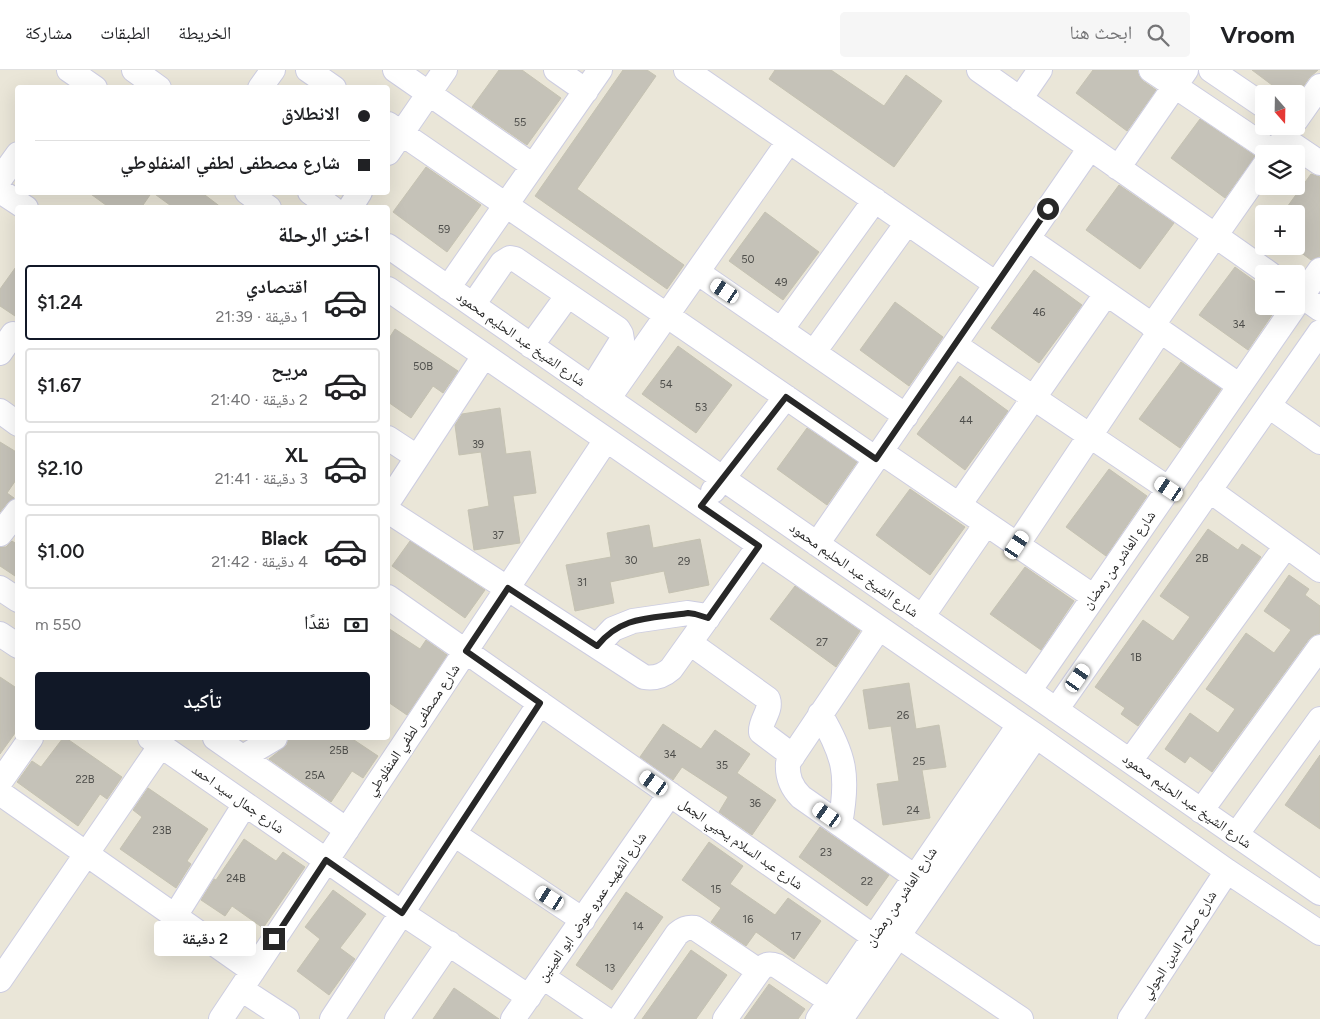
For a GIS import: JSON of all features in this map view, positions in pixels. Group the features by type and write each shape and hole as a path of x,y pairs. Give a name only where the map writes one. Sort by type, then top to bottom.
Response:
{"street":[{"path":"134,70 155,85"},
{"path":"262,85 273,70"},
{"path":"308,70 330,85"},
{"path":"395,70 533,166"},
{"path":"390,145 394,129 429,94 445,70"},
{"path":"556,70 586,90"},
{"path":"448,288 600,70"},
{"path":"686,70 996,284"},
{"path":"978,70 1257,265"},
{"path":"1020,99 1040,70"},
{"path":"1151,70 1180,78 1280,143 1320,163"},
{"path":"1211,70 1255,100"},
{"path":"69,77 88,85"},
{"path":"1118,168 1180,78"},
{"path":"1017,545 1090,436 1215,236 1320,86"},
{"path":"394,129 786,397 958,505 1094,597"},
{"path":"600,394 667,315 789,142"},
{"path":"818,544 1090,148"},
{"path":"0,191 21,205"},
{"path":"251,195 265,205"},
{"path":"314,195 328,205"},
{"path":"781,330 875,200"},
{"path":"814,352 907,223"},
{"path":"1028,239 1240,386"},
{"name":"شارع الشيخ عبد الحليم محمود","path":"390,247 1201,811 1236,835 1316,883"},
{"path":"473,306 502,263 510,258 515,259 618,330 622,340 600,394"},
{"name":"شارع العاشر من رمضان","path":"1305,296 1320,270"},
{"path":"698,272 906,416"},
{"path":"390,290 1227,871 1320,933"},
{"path":"958,505 1106,294"},
{"path":"532,346 568,296"},
{"name":"شارع العاشر من رمضان","path":"1029,691 1240,386 1292,315"},
{"path":"1056,710 1320,332"},
{"path":"955,345 1169,489"},
{"path":"390,499 484,356"},
{"path":"701,506 786,397"},
{"path":"1268,406 1320,442"},
{"path":"0,411 15,422"},
{"path":"390,439 417,457"},
{"name":"شارع مصطفى لطفي المنفلوطي","path":"221,1019 347,830 395,742 466,651 606,440"},
{"path":"1209,490 1320,570"},
{"path":"390,512 644,676 652,678 666,674 759,546"},
{"path":"0,534 15,515"},
{"path":"922,617 986,524"},
{"path":"1130,761 1286,546"},
{"path":"0,588 15,598"},
{"name":"شارع عبد السلام يحيي الجمل","path":"390,604 466,651 874,937"},
{"path":"597,646 613,629 633,621 688,613 708,618"},
{"path":"878,628 788,763 787,773 794,790 801,797 915,877"},
{"path":"0,634 15,644"},
{"path":"690,643 765,696 769,706 761,726 761,732 793,756"},
{"path":"1201,811 1320,647"},
{"path":"332,1019 540,703"},
{"path":"820,714 835,739 844,767 845,796 840,824"},
{"path":"1236,835 1320,720"},
{"name":"شارع العاشر من رمضان","path":"830,1013 874,937 915,877 1027,731"},
{"name":"شارع العاشر من رمضان","path":"830,1013 898,936 1027,731"},
{"path":"0,782 31,740"},
{"path":"218,740 347,830"},
{"path":"243,757 272,740"},
{"path":"0,980 87,854 155,741"},
{"name":"شارع جمال سيد احمد","path":"155,741 402,913 528,997"},
{"path":"0,793 175,916 247,980 287,1019"},
{"name":"شارع الشهيد عمرو عوض ابو العينين","path":"513,1019 670,794"},
{"path":"175,916 245,804"},
{"path":"454,834 583,920"},
{"name":"شارع صلاح الدين الجولي","path":"1130,1019 1227,871"},
{"path":"618,1019 677,934 689,927 695,928 759,971"},
{"path":"898,936 1021,1019"},
{"path":"396,1019 448,943"},
{"path":"725,1019 759,971 770,963 777,966 830,1013"},
{"path":"543,977 604,1019"}],"building":[{"path":"499,70 522,70 561,98 527,145 472,107"},
{"path":"623,70 647,70 656,76 577,189 684,265 667,289 535,196"},
{"path":"775,70 831,70 884,106 906,75 942,101 894,167 769,79"},
{"path":"1093,70 1137,70 1143,81 1156,90 1127,131 1076,93"},
{"path":"1252,70 1318,70 1304,85 1272,85"},
{"path":"1200,119 1255,156 1225,198 1171,158"},
{"path":"426,167 481,205 447,252 393,212"},
{"path":"1311,174 1320,177 1320,256 1311,260 1304,255 1305,205 1289,205 1296,195 1305,195 1305,182"},
{"path":"1119,185 1174,223 1140,269 1086,230"},
{"path":"92,195 150,195 143,205 106,205"},
{"path":"156,195 205,195 218,205 170,205"},
{"path":"765,212 819,252 783,300 729,261"},
{"path":"1235,267 1255,281 1255,315 1272,315 1248,350 1199,315"},
{"path":"15,268 15,316 0,306 0,289"},
{"path":"1034,270 1082,305 1039,363 991,328"},
{"path":"895,302 943,337 909,386 860,350"},
{"path":"395,329 458,371 443,393 433,386 411,418 390,403 390,337"},
{"path":"678,346 732,385 696,433 642,394"},
{"path":"1181,362 1221,389 1180,448 1139,419"},
{"path":"960,376 1008,411 965,470 917,434"},
{"path":"500,408 506,454 530,451 536,493 513,496 520,543 474,550 468,510 489,506 481,452 459,455 455,425 462,414"},
{"path":"807,428 857,462 827,505 777,469"},
{"path":"0,442 15,451 15,481 7,493 14,498 0,512"},
{"path":"1109,469 1147,496 1106,556 1066,527"},
{"path":"910,489 965,527 930,575 876,535"},
{"path":"649,525 653,548 700,539 709,585 669,593 664,571 610,582 614,603 575,611 566,565 611,557 607,533"},
{"path":"1208,529 1238,550 1242,544 1261,557 1138,726 1121,714 1125,708 1095,687 1143,620 1173,641 1190,617 1160,596"},
{"path":"12,541 15,543 15,576 0,566 0,547 6,547"},
{"path":"410,541 485,590 465,618 392,566"},
{"path":"1025,567 1074,601 1041,650 990,614"},
{"path":"1289,575 1309,589 1305,595 1320,606 1320,633 1309,639 1212,772 1190,756 1185,763 1165,749 1190,713 1218,733 1235,709 1206,689 1246,633 1274,653 1291,630 1264,611"},
{"path":"795,586 860,631 836,667 770,619"},
{"path":"390,629 420,649 426,640 447,655 407,715 390,703"},
{"path":"0,677 15,687 15,733 0,754"},
{"path":"909,683 916,729 939,725 946,767 922,770 930,818 883,825 877,784 899,781 891,726 869,729 863,690"},
{"path":"663,724 701,749 715,730 750,754 737,773 776,800 752,835 719,812 728,797 682,767 673,780 640,757"},
{"path":"61,740 69,740 122,777 107,799 100,794 78,826 17,782 32,761 41,767"},
{"path":"288,740 354,740 378,756 363,778 352,771 331,802 269,759 287,745"},
{"path":"1320,755 1320,829 1285,805"},
{"path":"148,788 208,829 187,861 191,864 176,888 120,849 142,817 133,810"},
{"path":"820,827 889,875 867,906 799,857"},
{"path":"244,839 276,861 283,852 305,867 263,928 232,906 225,916 201,900"},
{"path":"709,842 743,866 730,884 775,915 788,898 821,921 794,959 756,932 746,946 711,922 721,908 682,880"},
{"path":"333,890 366,914 340,948 355,959 329,995 297,971 320,939 305,927"},
{"path":"626,892 663,917 612,990 576,965"},
{"path":"691,950 727,975 696,1019 642,1019"},
{"path":"769,984 805,1009 798,1019 744,1019"},
{"path":"454,988 499,1019 433,1019"}],"route":[{"path":"274,939 326,860 402,913 540,703 466,651 508,588 597,646 613,629 633,621 688,613 708,618 759,546 701,506 786,397 876,459 1048,209"}]}
